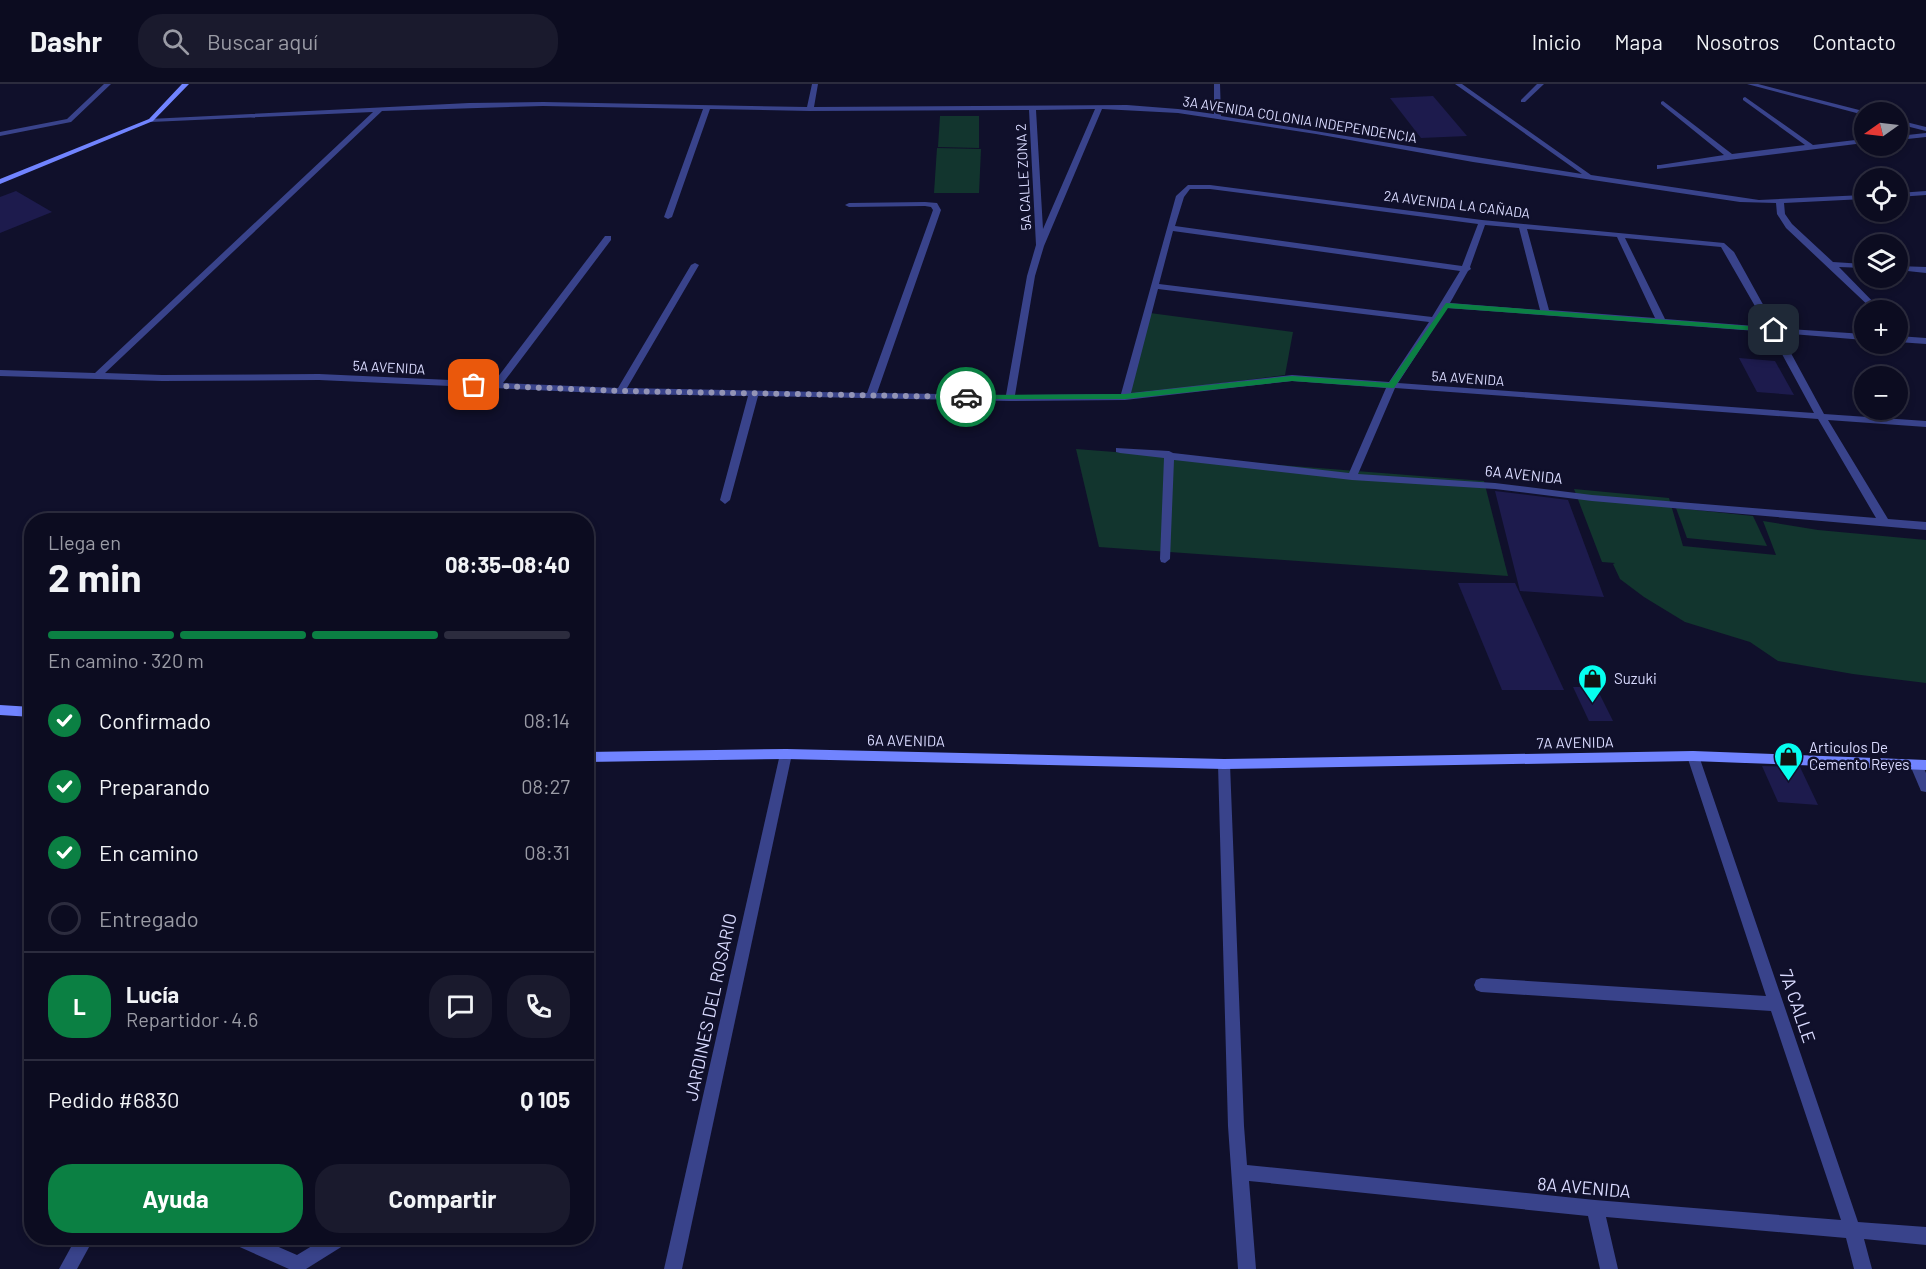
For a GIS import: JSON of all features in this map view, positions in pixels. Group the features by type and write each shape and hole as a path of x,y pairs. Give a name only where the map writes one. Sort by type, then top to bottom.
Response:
{"street":[{"path":"0,134 69,121 108,84"},
{"path":"0,182 151,120 186,84"},
{"path":"810,109 815,84"},
{"path":"1217,84 1218,118"},
{"path":"1458,84 1592,178"},
{"path":"1523,102 1540,84"},
{"path":"1755,85 1854,110"},
{"path":"1745,99 1810,146"},
{"path":"1663,103 1730,156"},
{"name":"3A AVENIDA COLONIA INDEPENDENCIA","path":"151,120 543,104 810,109 1148,108 1759,202 1854,197"},
{"path":"669,217 706,107"},
{"name":"5A CALLE ZONA 2","path":"1032,107 1040,246"},
{"path":"1010,398 1021,323 1040,246 1099,107"},
{"path":"97,376 380,109"},
{"path":"1908,124 1926,129"},
{"path":"1908,137 1926,135"},
{"path":"1660,167 1730,156 1854,142"},
{"name":"2A AVENIDA LA CAÑADA","path":"1170,228 1180,196 1188,187 1210,187 1482,222 1724,245 1774,330"},
{"path":"1908,195 1926,194"},
{"path":"1780,201 1781,214 1789,226 1867,300"},
{"path":"849,205 925,204 934,205 937,210 871,395"},
{"path":"1352,477 1392,386 1467,269 1477,244 1482,222"},
{"path":"1522,225 1546,314"},
{"path":"1125,396 1170,228 1467,269"},
{"path":"1620,235 1662,322"},
{"path":"496,386 608,238"},
{"path":"1831,264 1854,265"},
{"path":"621,391 695,265"},
{"path":"1908,269 1926,270"},
{"path":"1154,286 1434,321"},
{"path":"1446,305 1854,336"},
{"path":"1774,330 1821,416 1884,522"},
{"path":"1908,340 1926,341"},
{"name":"5A AVENIDA","path":"0,373 162,378 319,376 621,391 1010,398 1125,396 1292,378 1926,424"},
{"path":"725,500 754,392"},
{"name":"6A AVENIDA","path":"1120,450 1352,477 1495,486 1592,498 1926,526"},
{"path":"1165,559 1169,454"},
{"path":"0,710 24,712"},
{"name":"6A AVENIDA","path":"594,758 786,754 1224,764"},
{"name":"JARDINES DEL ROSARIO","path":"673,1269 786,754"},
{"name":"7A AVENIDA","path":"1224,764 1693,756 1921,765"},
{"name":"7A CALLE","path":"1693,756 1852,1228 1863,1269"},
{"path":"1224,764 1239,1172 1247,1269"},
{"path":"1921,765 1926,787"},
{"path":"1481,985 1777,1004"},
{"name":"8A AVENIDA","path":"1239,1172 1595,1208 1926,1236"},
{"path":"1595,1208 1609,1269"},
{"path":"68,1269 81,1245"},
{"path":"253,1245 297,1267 330,1245"}],"green space":[{"path":"940,116 979,116 979,148 938,147"},
{"path":"937,148 981,149 979,193 934,193"},
{"path":"1150,313 1293,332 1285,375 1129,395"},
{"path":"1076,449 1484,481 1508,576 1099,547"},
{"path":"1574,489 1669,498 1683,546 1776,555 1763,521 1818,530 1926,540 1926,683 1853,674 1778,661 1750,642 1685,622 1620,579 1613,564 1615,563 1602,562"},
{"path":"1676,508 1753,516 1767,546 1687,538"}],"building":[{"path":"1433,96 1467,136 1421,138 1390,98"},
{"path":"16,191 52,212 0,233 0,197"},
{"path":"1739,358 1775,361 1794,395 1757,392"},
{"path":"1495,491 1568,500 1604,597 1520,591"},
{"path":"1458,583 1515,583 1564,690 1502,690"},
{"name":"Suzuki","path":"1573,687 1596,687 1613,721 1589,721"},
{"name":"Articulos De Cemento Reyes","path":"1762,766 1800,767 1818,805 1778,802"}],"way so far":[{"path":"474,385 621,391 966,397"}],"place":[{"name":"Suzuki","path":"1593,704"},
{"name":"Articulos De Cemento Reyes","path":"1788,782"}],"route":[{"path":"966,397 1125,396 1292,378 1392,386 1446,305 1774,330"}]}
